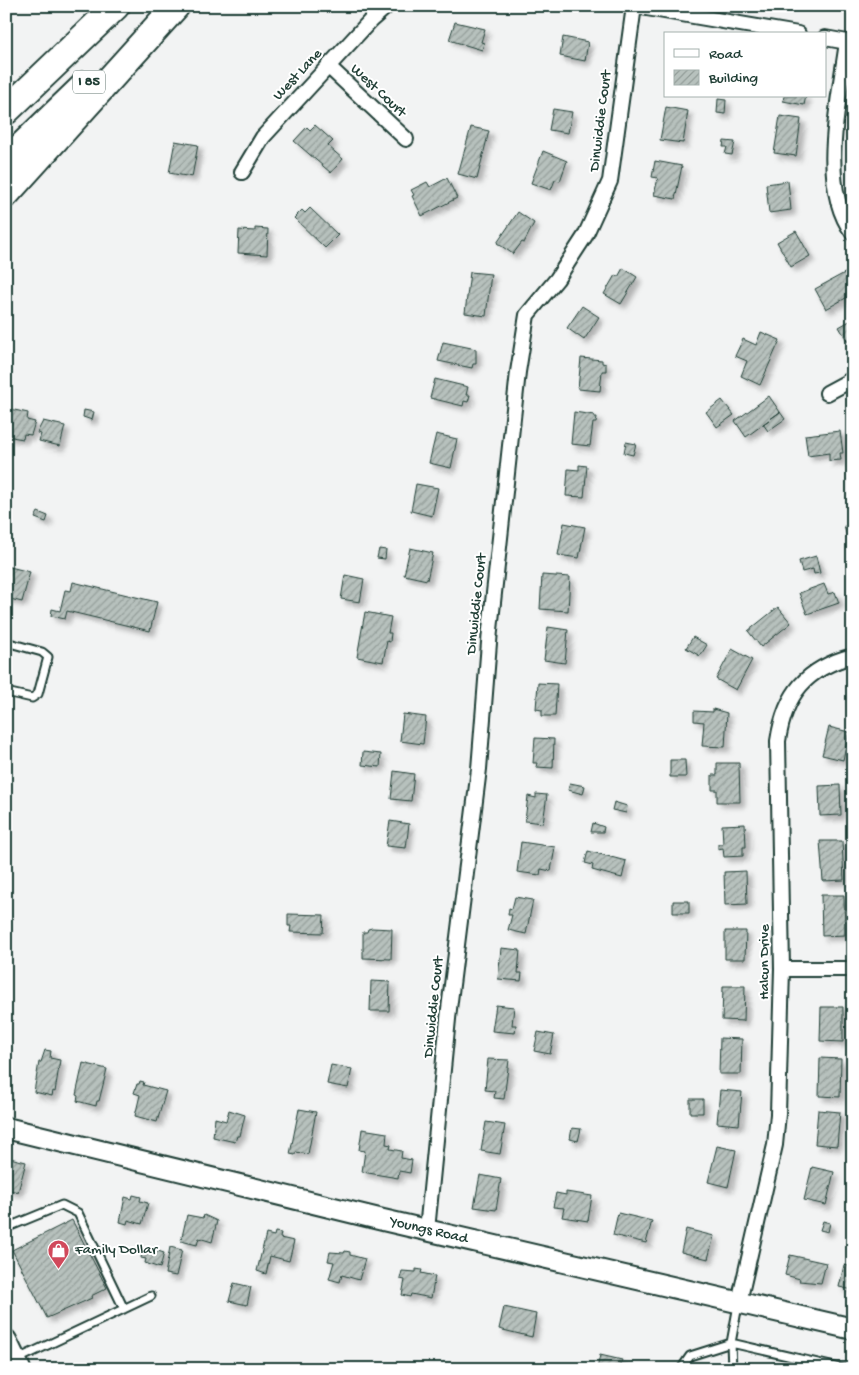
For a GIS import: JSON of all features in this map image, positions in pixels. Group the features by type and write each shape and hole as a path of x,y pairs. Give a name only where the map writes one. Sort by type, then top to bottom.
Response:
{"highway":[{"name":"I 85","path":"6,111 116,6"},
{"name":"I 85","path":"6,161 73,96 176,6"},
{"path":"6,194 176,6"}],"street":[{"name":"West Lane","path":"242,172 263,137 371,20 388,6"},
{"path":"634,6 786,32"},
{"name":"Dinwiddie Court","path":"427,1230 478,769 490,630 517,382 527,314 557,279 585,236 610,181 634,6"},
{"path":"826,38 850,43 834,149 835,191 841,213 853,233"},
{"name":"West Court","path":"328,66 406,139"},
{"path":"827,393 853,379"},
{"name":"Halcun Drive","path":"739,1302 775,1145 778,1114 782,969 778,742 781,722 794,692 808,678 835,661 853,656"},
{"path":"782,969 853,969"},
{"name":"Youngs Road","path":"6,1128 427,1230 853,1329"},
{"path":"6,1340 18,1364"}],"lane":[{"path":"6,642 42,652 48,657 38,694 32,698 6,692"},
{"path":"6,1228 62,1205 78,1213 124,1309"},
{"path":"18,1364 151,1296"},
{"path":"732,1369 730,1343 739,1302"},
{"path":"681,1369 690,1356 730,1343 844,1369"}],"building":[{"path":"455,22 485,29 481,42 484,43 482,50 449,40"},
{"path":"563,37 588,42 585,61 560,56"},
{"path":"784,98 806,98 804,105 783,101"},
{"path":"718,99 726,100 725,114 717,113"},
{"path":"666,107 688,111 683,143 660,140"},
{"path":"553,109 572,112 568,133 549,130"},
{"path":"780,116 801,119 796,156 774,153"},
{"path":"315,125 333,141 328,146 343,159 331,173 294,141 307,127 310,130"},
{"path":"471,127 489,131 477,179 458,174"},
{"path":"175,141 198,145 192,177 169,173"},
{"path":"724,141 735,142 732,155 725,154 727,147 723,147"},
{"path":"543,151 567,161 560,181 555,180 551,190 531,183"},
{"path":"655,161 682,166 675,199 654,195 658,178 652,177"},
{"path":"447,178 457,198 422,216 411,190 427,182 430,187"},
{"path":"788,181 791,210 769,213 766,184"},
{"path":"310,208 338,235 325,248 294,218 302,210 305,213"},
{"path":"518,212 534,223 524,243 522,242 513,254 497,243"},
{"path":"255,228 268,229 267,255 238,253 239,230 255,231"},
{"path":"796,231 810,256 791,267 777,242"},
{"path":"623,268 637,277 621,304 604,294 615,275 618,277"},
{"path":"852,269 853,294 826,309 815,289"},
{"path":"470,272 491,274 486,316 465,313"},
{"path":"582,306 599,317 584,340 567,328"},
{"path":"853,319 853,339 848,342 839,327"},
{"path":"761,332 780,340 760,385 741,376 747,361 735,356 743,339 756,345"},
{"path":"443,342 476,349 476,364 473,364 472,368 438,361"},
{"path":"581,358 602,360 602,363 606,364 606,371 602,371 600,391 578,389"},
{"path":"435,379 468,387 466,395 470,395 468,402 464,401 463,406 430,398"},
{"path":"769,396 780,412 746,437 735,421"},
{"path":"722,400 734,415 717,427 706,412"},
{"path":"10,409 28,413 27,420 35,422 31,435 24,434 23,439 6,436 6,420 8,420"},
{"path":"84,410 94,412 92,420 83,417"},
{"path":"574,412 597,417 596,423 593,423 590,446 571,444"},
{"path":"780,412 785,419 768,431 763,424"},
{"path":"43,421 65,426 60,446 39,441 41,434 37,433"},
{"path":"840,431 843,453 840,453 841,460 829,461 829,453 808,456 805,435"},
{"path":"436,434 457,439 451,468 429,463"},
{"path":"626,442 636,444 633,455 624,453"},
{"path":"579,465 587,466 584,497 566,496 568,469 579,470"},
{"path":"416,484 438,488 432,516 411,511"},
{"path":"38,512 48,516 46,522 35,518"},
{"path":"564,523 585,527 579,558 558,555"},
{"path":"853,523 853,539 848,540 844,526"},
{"path":"410,548 433,553 427,580 404,575"},
{"path":"379,549 386,550 385,559 377,558"},
{"path":"816,556 820,573 814,574 813,569 802,572 799,561"},
{"path":"6,566 30,572 22,602 6,598"},
{"path":"345,575 364,579 360,602 341,599"},
{"path":"542,575 570,577 568,611 540,609"},
{"path":"73,582 157,602 150,631 67,611 65,619 51,616 52,609 60,611 65,590 71,591"},
{"path":"824,584 828,594 835,592 839,603 807,614 799,593"},
{"path":"778,607 791,623 761,647 748,631"},
{"path":"365,612 391,617 388,633 391,633 390,642 387,641 383,662 357,657"},
{"path":"548,627 568,630 565,663 544,660"},
{"path":"693,637 707,645 700,656 686,648"},
{"path":"732,649 752,660 736,690 716,679"},
{"path":"538,683 557,684 555,716 542,716 542,710 536,709"},
{"path":"713,709 727,713 725,747 702,746 704,722 694,721 694,711 713,712"},
{"path":"403,714 426,717 423,744 400,741"},
{"path":"829,727 849,732 843,760 822,755"},
{"path":"535,738 554,739 553,768 536,767 537,763 533,763"},
{"path":"363,752 381,754 380,767 362,765"},
{"path":"670,760 685,760 686,777 670,777"},
{"path":"717,763 739,763 740,802 717,802 717,790 712,790 712,775 717,775"},
{"path":"394,771 414,774 411,801 391,799"},
{"path":"570,783 585,786 583,794 568,790"},
{"path":"840,785 841,815 820,816 819,786"},
{"path":"536,794 547,795 543,823 525,821 528,796 536,798"},
{"path":"614,802 627,806 626,813 612,810"},
{"path":"390,821 409,824 406,848 386,846"},
{"path":"593,823 604,827 603,832 591,832"},
{"path":"745,824 746,847 743,847 743,856 724,857 723,848 718,849 718,844 723,844 722,825"},
{"path":"820,841 842,841 844,880 823,881"},
{"path":"521,842 555,847 551,871 541,869 540,875 517,872"},
{"path":"588,851 626,861 622,878 592,870 593,865 585,863"},
{"path":"746,871 747,904 725,905 724,872"},
{"path":"821,895 844,895 845,935 822,936"},
{"path":"515,897 533,900 526,934 508,930 512,915 508,915 509,908 512,909"},
{"path":"673,901 689,901 689,913 673,913"},
{"path":"288,914 324,915 323,933 290,932 291,926 288,926"},
{"path":"368,929 392,929 391,959 363,958 363,932 367,932"},
{"path":"725,931 746,931 745,959 725,959"},
{"path":"501,948 520,950 518,973 522,973 521,981 498,979"},
{"path":"371,981 390,982 389,1011 370,1011"},
{"path":"723,986 745,986 744,1021 722,1020"},
{"path":"496,1005 514,1007 512,1025 516,1025 515,1033 492,1031"},
{"path":"821,1007 843,1007 843,1042 820,1041"},
{"path":"538,1032 554,1035 550,1054 534,1051"},
{"path":"720,1038 742,1039 741,1074 719,1074"},
{"path":"45,1050 51,1051 50,1058 60,1060 55,1092 53,1091 52,1096 34,1092 39,1062 41,1062"},
{"path":"820,1058 841,1059 840,1097 819,1096"},
{"path":"488,1059 509,1060 504,1099 494,1098 495,1091 485,1090"},
{"path":"83,1063 107,1069 96,1106 77,1101 78,1096 76,1095"},
{"path":"331,1065 352,1069 348,1088 327,1084"},
{"path":"140,1081 144,1082 143,1085 166,1091 157,1122 135,1116 140,1095 134,1093"},
{"path":"720,1090 742,1092 739,1125 717,1123"},
{"path":"690,1099 703,1099 703,1113 690,1113"},
{"path":"299,1109 316,1112 308,1154 296,1152 295,1155 290,1154"},
{"path":"229,1110 245,1115 240,1136 237,1136 235,1142 213,1137 215,1118 226,1121"},
{"path":"818,1110 840,1112 837,1146 815,1144"},
{"path":"486,1122 505,1125 500,1154 481,1151"},
{"path":"572,1128 581,1129 578,1141 570,1139"},
{"path":"362,1129 387,1133 386,1144 391,1145 390,1149 402,1151 401,1158 412,1160 410,1173 399,1171 398,1178 362,1172 365,1151 359,1150"},
{"path":"717,1146 736,1150 728,1187 708,1182"},
{"path":"6,1157 26,1162 18,1192 6,1189"},
{"path":"812,1167 834,1172 826,1205 804,1200"},
{"path":"480,1175 501,1179 496,1210 474,1207"},
{"path":"566,1192 592,1196 588,1221 562,1217 564,1208 553,1207 556,1193 566,1195"},
{"path":"133,1195 141,1197 140,1201 148,1203 142,1224 128,1220 127,1224 120,1222 125,1197 132,1199"},
{"path":"618,1213 652,1221 646,1243 613,1235"},
{"path":"187,1215 203,1218 204,1215 217,1221 212,1242 199,1238 197,1245 181,1241"},
{"name":"Family Dollar","path":"72,1220 107,1288 91,1296 92,1298 47,1318 12,1250"},
{"path":"823,1221 830,1223 828,1232 820,1230"},
{"path":"686,1229 714,1236 708,1259 681,1252"},
{"path":"275,1232 281,1233 280,1238 294,1241 289,1261 270,1256 266,1274 257,1271 266,1234 274,1236"},
{"path":"170,1247 182,1250 176,1276 165,1274"},
{"path":"149,1248 164,1253 160,1268 145,1263 146,1259 141,1258 142,1252 148,1254"},
{"path":"345,1251 350,1252 350,1255 365,1259 359,1280 342,1275 340,1282 329,1279 334,1262 328,1261 330,1252 344,1253"},
{"path":"790,1255 826,1263 821,1283 799,1281 800,1279 785,1275"},
{"path":"844,1265 853,1267 853,1290 839,1287"},
{"path":"416,1269 422,1270 421,1273 435,1276 431,1298 411,1294 410,1297 402,1295 405,1280 400,1279 402,1271 416,1272"},
{"path":"234,1283 251,1287 247,1305 229,1301"},
{"path":"504,1307 536,1314 532,1337 499,1329"},
{"path":"600,1355 622,1360 620,1369 597,1369"}],"place":[{"name":"Family Dollar","path":"59,1269"}]}
